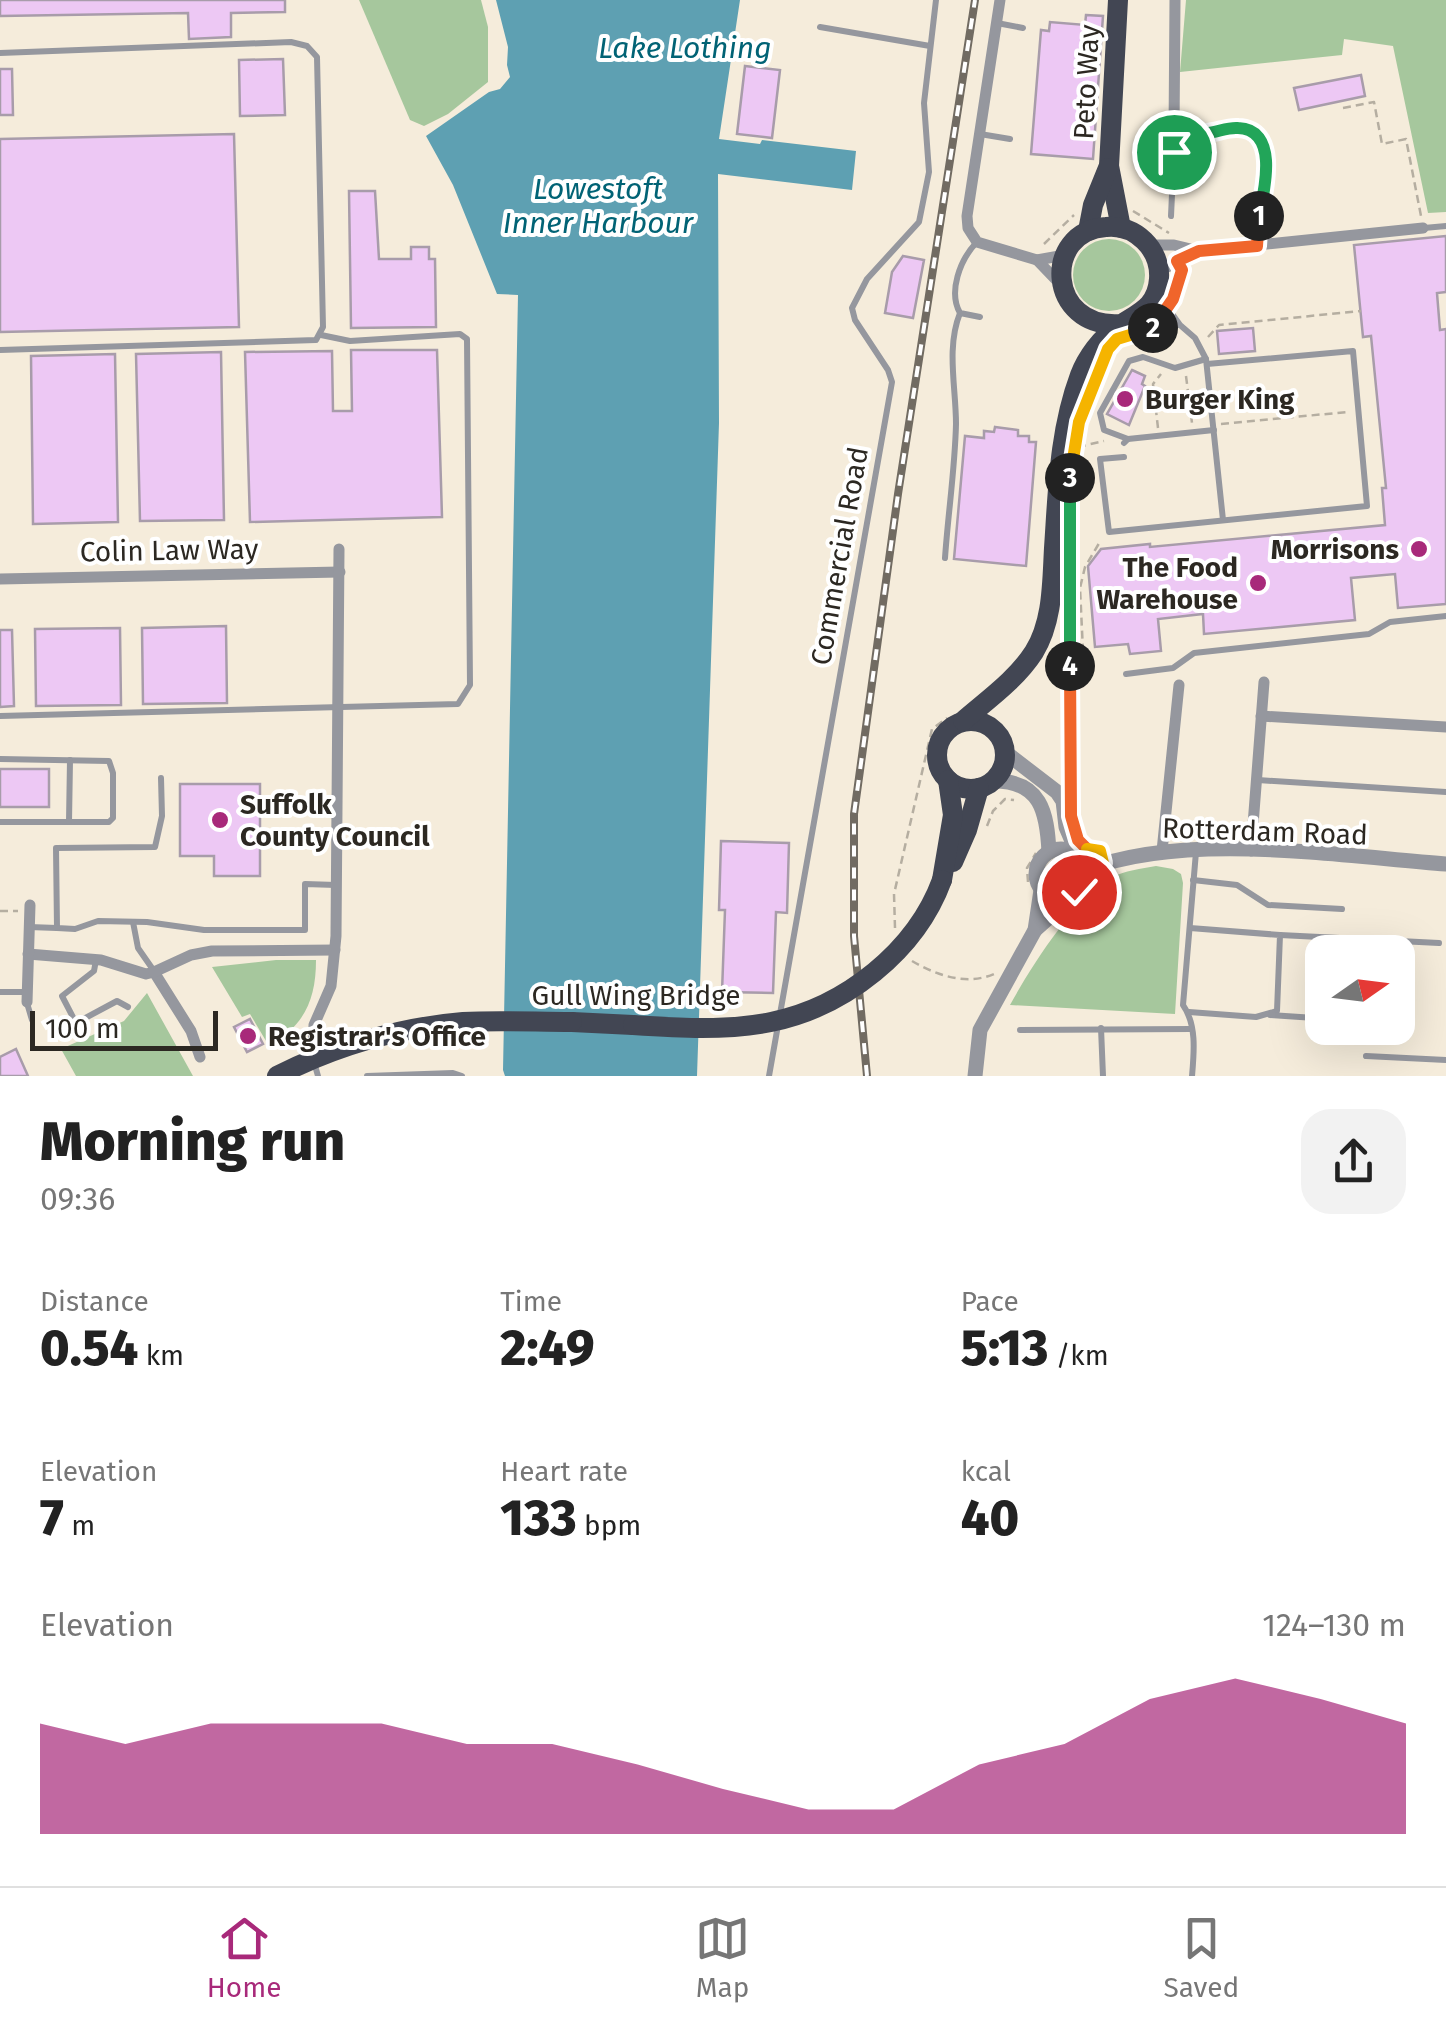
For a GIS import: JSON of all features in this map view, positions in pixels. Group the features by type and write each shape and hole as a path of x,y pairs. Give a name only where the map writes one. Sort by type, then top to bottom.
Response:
{"highway":[{"name":"Peto Way","path":"1118,0 1109,166 1121,228"},
{"name":"Peto Way","path":"1088,231 1093,205 1109,166"},
{"path":"942,880 952,815 948,780 937,752 945,732 1010,680 1036,648 1048,616 1060,456 1082,370 1101,340 1126,330 1150,318 1165,283 1148,244 1136,234 1104,226 1074,241 1065,255 1061,286 1080,316 1126,330"},
{"path":"1080,316 1082,370"},
{"path":"948,780 968,789 986,785 1001,773 1001,705 1010,680"},
{"path":"963,721 983,722 1002,743"},
{"name":"Gull Wing Bridge","path":"277,1076 364,1042 421,1027 466,1022 554,1022 687,1028 771,1022 806,1012 840,996 900,948 933,905 986,785"}],"street":[{"path":"1000,0 978,134 968,228 977,242 1037,260 1065,255"},
{"path":"1174,0 1174,151"},
{"path":"1174,133 1236,128 1248,130 1259,139 1267,165 1257,246"},
{"path":"1148,244 1199,251 1422,223"},
{"path":"1165,283 1199,251"},
{"path":"1037,260 1061,286"},
{"path":"312,1056 314,1025 330,986 335,950 339,549"},
{"name":"Colin Law Way","path":"0,578 340,572"},
{"path":"1251,851 1264,682"},
{"path":"1162,850 1179,685"},
{"path":"1261,716 1446,726"},
{"path":"1002,743 1063,801 1066,828 1086,870 1077,898 1035,930"},
{"path":"986,785 1009,781 1034,795 1045,817 1048,852"},
{"path":"1077,898 1056,899 1042,890 1037,882 1037,865 1048,852 1058,848 1078,855"},
{"name":"Rotterdam Road","path":"1086,870 1162,850 1251,851 1446,864"},
{"path":"975,1076 980,1030 1035,930 1042,890"},
{"path":"27,997 30,908"},
{"path":"28,954 97,959 138,972 154,972 191,954 335,950"},
{"path":"154,972 191,1031 200,1058"}],"lane":[{"path":"820,28 930,46 936,0"},
{"path":"996,23 1023,28"},
{"path":"0,53 292,42 312,50 317,57 323,328 316,340 0,350"},
{"name":"Commercial Road","path":"769,1076 892,382 854,320 852,308 868,278 919,222 929,172 924,103 930,46"},
{"path":"978,134 1010,139"},
{"path":"1136,148 1174,151 1171,216"},
{"path":"1422,223 1446,226"},
{"path":"945,558 956,423 952,378 955,326 960,314 955,294 962,262 977,242"},
{"path":"1165,283 1180,326 1200,346 1206,362 1223,520"},
{"path":"960,314 980,317"},
{"path":"1150,318 1180,326"},
{"path":"0,716 458,704 470,685 468,340 460,334 350,340 320,335"},
{"path":"1124,457 1100,459 1109,532 1367,506 1352,350 1180,365 1143,357 1129,361 1100,413 1104,430 1126,441 1214,430"},
{"path":"1126,674 1172,668 1194,653 1369,634 1390,622 1446,616"},
{"path":"0,760 112,763 113,818 100,824 0,822"},
{"path":"70,760 70,822"},
{"path":"57,928 56,848 155,847 162,816 161,778"},
{"path":"1256,780 1446,792"},
{"path":"1192,1076 1194,1048 1183,1004 1196,850"},
{"path":"1193,880 1237,884 1268,904 1342,910"},
{"path":"30,927 75,928 98,921 204,930 305,930 304,884 336,885"},
{"path":"133,922 138,948 154,972"},
{"path":"1190,928 1439,942"},
{"path":"1269,1015 1276,1011 1280,935"},
{"path":"97,959 94,971 62,996 76,1023 117,1000 128,1007"},
{"path":"0,992 27,997 32,1020"},
{"path":"1188,1012 1305,1017"},
{"path":"1101,1028 1103,1076"},
{"path":"1020,1030 1191,1030"},
{"path":"312,1056 318,1076"},
{"path":"1366,1056 1446,1060"},
{"path":"367,1076 462,1076"}],"path":[{"path":"1343,108 1374,102 1382,144 1406,139 1422,223"},
{"path":"1037,260 1044,244 1084,206 1093,205"},
{"path":"1126,205 1174,236 1174,246"},
{"path":"1200,346 1219,326 1360,311"},
{"path":"1126,330 1152,330 1150,318"},
{"path":"1158,430 1153,384 1168,365"},
{"path":"1180,365 1186,376 1192,426 1201,425 1206,418 1205,410 1219,409 1220,424 1358,411"},
{"path":"1077,436 1074,449 1118,436"},
{"path":"1070,655 1083,652 1080,588 1085,566 1097,547"},
{"path":"1068,584 1072,716 1069,792"},
{"path":"1077,898 1107,877 1103,863"},
{"path":"0,911 30,908"}],"green space":[{"path":"359,0 481,0 488,27 488,82 448,114 424,126 410,120"},
{"path":"1186,0 1446,0 1446,212 1428,213 1393,46 1344,39 1342,55 1180,72"},
{"path":"1109,239 1134,250 1145,275 1134,300 1109,311 1084,300 1073,275 1084,250"},
{"path":"1156,866 1181,874 1183,883 1175,1014 1010,1005 1041,954 1082,902 1116,875"},
{"path":"316,960 314,988 299,1021 269,1046 250,1014 242,1017 212,967"},
{"path":"147,993 193,1076 76,1076 61,1049 124,1021"}],"water":[{"name":"Lowestoft Inner Harbour","path":"496,0 740,0 719,139 856,151 852,190 718,174 719,423 697,1076 505,1076 503,1070 518,295 497,294 453,185 426,136 489,92 500,89 510,77 508,47"}],"building":[{"path":"0,0 285,0 285,12 231,13 231,37 189,39 188,13 0,16"},
{"path":"1086,15 1103,16 1093,159 1031,154 1041,30 1049,31 1050,22 1085,25"},
{"path":"283,59 285,115 240,116 239,60"},
{"path":"745,66 780,70 772,138 737,134"},
{"path":"0,69 12,69 13,115 0,115"},
{"path":"1361,75 1365,96 1299,110 1294,88"},
{"path":"234,134 239,327 0,332 0,139"},
{"path":"349,191 375,191 379,259 411,259 411,247 429,247 429,259 435,259 436,327 351,328"},
{"path":"1446,236 1446,292 1437,293 1440,330 1446,329 1446,604 1398,608 1395,574 1351,578 1355,620 1204,634 1203,614 1158,619 1161,651 1130,654 1128,644 1095,647 1088,566 1101,549 1385,525 1382,488 1386,488 1371,336 1363,337 1354,245"},
{"path":"903,256 924,260 913,318 885,313 892,272"},
{"path":"1253,328 1255,351 1219,354 1217,331"},
{"path":"351,350 437,350 442,517 250,522 245,352 332,351 333,411 352,411"},
{"path":"221,352 224,520 140,521 136,354"},
{"path":"115,354 118,522 33,524 31,356"},
{"name":"Burger King","path":"1132,370 1145,376 1145,386 1129,425 1107,414"},
{"path":"995,427 1018,430 1018,436 1029,436 1029,442 1036,442 1026,566 954,559 965,436 984,438 984,431 994,432"},
{"path":"226,626 227,703 143,704 142,628"},
{"path":"120,628 121,705 36,706 35,629"},
{"path":"0,630 12,630 14,706 0,707"},
{"path":"0,769 49,769 49,807 0,807"},
{"name":"Suffolk County Council","path":"180,784 260,784 260,876 214,876 214,856 180,856"},
{"path":"721,841 789,843 787,913 776,912 773,993 722,992 725,910 719,910"},
{"name":"Registrar's Office","path":"250,1019 263,1044 247,1052 234,1027"},
{"path":"16,1049 28,1076 0,1076 0,1057"}],"railway":[{"path":"867,1076 854,936 854,814 898,494 975,0"}],"place":[{"name":"Burger King","path":"1125,399"},
{"name":"Morrisons","path":"1419,549"},
{"name":"The Food Warehouse","path":"1258,583"},
{"name":"Suffolk County Council","path":"220,820"},
{"name":"Registrar's Office","path":"248,1036"}],"route":[{"path":"1079,892 1086,870 1103,863 1100,851 1086,848 1078,840 1069,792 1072,716 1068,513 1079,422 1112,343 1152,330 1173,299 1182,270 1177,261 1199,251 1257,246 1265,190 1264,151 1259,139 1248,130 1174,133 1174,152"}],"water label":[{"name":"Lake Lothing","path":"685,48"}]}
